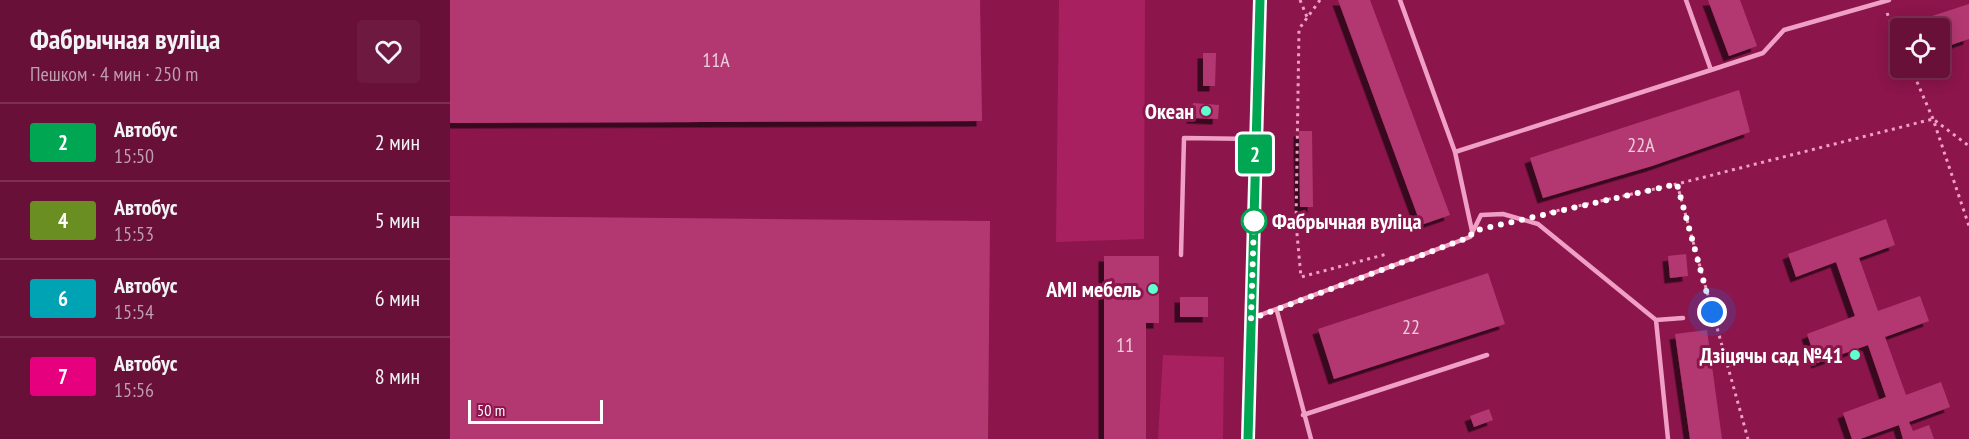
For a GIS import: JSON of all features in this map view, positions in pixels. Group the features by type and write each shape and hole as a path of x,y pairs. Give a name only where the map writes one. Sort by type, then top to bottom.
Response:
{"main road":[{"path":"1248,439 1260,0"}],"lane":[{"path":"1400,0 1455,152 1473,231"},
{"path":"1686,0 1711,70"},
{"path":"1455,152 1763,52 1784,30 1889,0"},
{"path":"1181,255 1184,138 1256,139"},
{"path":"1251,319 1470,237 1481,215 1503,214 1538,224 1656,320 1683,318"},
{"path":"1277,311 1303,416 1311,439"},
{"path":"1656,320 1668,439"},
{"path":"1303,416 1487,355"}],"path":[{"path":"1300,0 1307,17"},
{"path":"1320,0 1299,29 1295,125 1296,224 1302,277 1393,253"},
{"path":"1882,2 1890,21"},
{"path":"1915,78 1933,119 1969,226"},
{"path":"1933,119 1969,146"},
{"path":"1520,219 1677,184 1933,119"},
{"path":"1677,184 1748,439"}],"shaded area":[{"path":"1059,0 1145,0 1144,239 1056,242"},
{"path":"1163,355 1224,357 1223,439 1158,439"}],"building":[{"path":"450,0 980,0 982,121 450,123"},
{"path":"1338,0 1370,0 1450,215 1421,225"},
{"path":"1708,0 1740,0 1757,46 1729,56"},
{"path":"1969,4 1969,39 1950,45 1950,18 1933,18 1932,16"},
{"path":"1203,53 1216,53 1215,86 1203,86"},
{"path":"1739,90 1750,132 1652,166 1543,198 1530,158"},
{"name":"Океан","path":"1193,103 1219,105 1218,119 1192,118"},
{"path":"1299,131 1312,131 1313,207 1300,207"},
{"path":"450,216 990,221 988,439 450,439"},
{"path":"1886,219 1895,245 1859,258 1878,311 1920,296 1929,321 1885,337 1906,395 1941,382 1950,407 1909,422 1913,431 1929,425 1934,439 1903,439 1899,425 1860,439 1852,439 1843,413 1886,397 1868,345 1817,363 1807,334 1855,316 1836,262 1796,277 1788,254"},
{"path":"1686,254 1688,276 1670,278 1668,256"},
{"path":"1104,256 1159,256 1159,323 1146,323 1146,439 1104,439"},
{"path":"1488,273 1505,324 1334,379 1318,329"},
{"path":"1180,297 1208,297 1208,317 1180,317"},
{"path":"1707,330 1722,439 1690,439 1675,334"},
{"path":"1489,409 1493,420 1474,427 1470,416"}],"bus line":[{"name":"2","path":"1248,439 1260,0"}],"place":[{"name":"Океан","path":"1206,111"},
{"name":"Фабрычная вуліца","path":"1254,221"},
{"name":"AMI мебель","path":"1153,289"},
{"name":"Дзіцячы сад №41","path":"1855,355"}],"route":[{"path":"1254,221 1251,319 1470,237 1473,231 1677,184 1712,312"}]}
